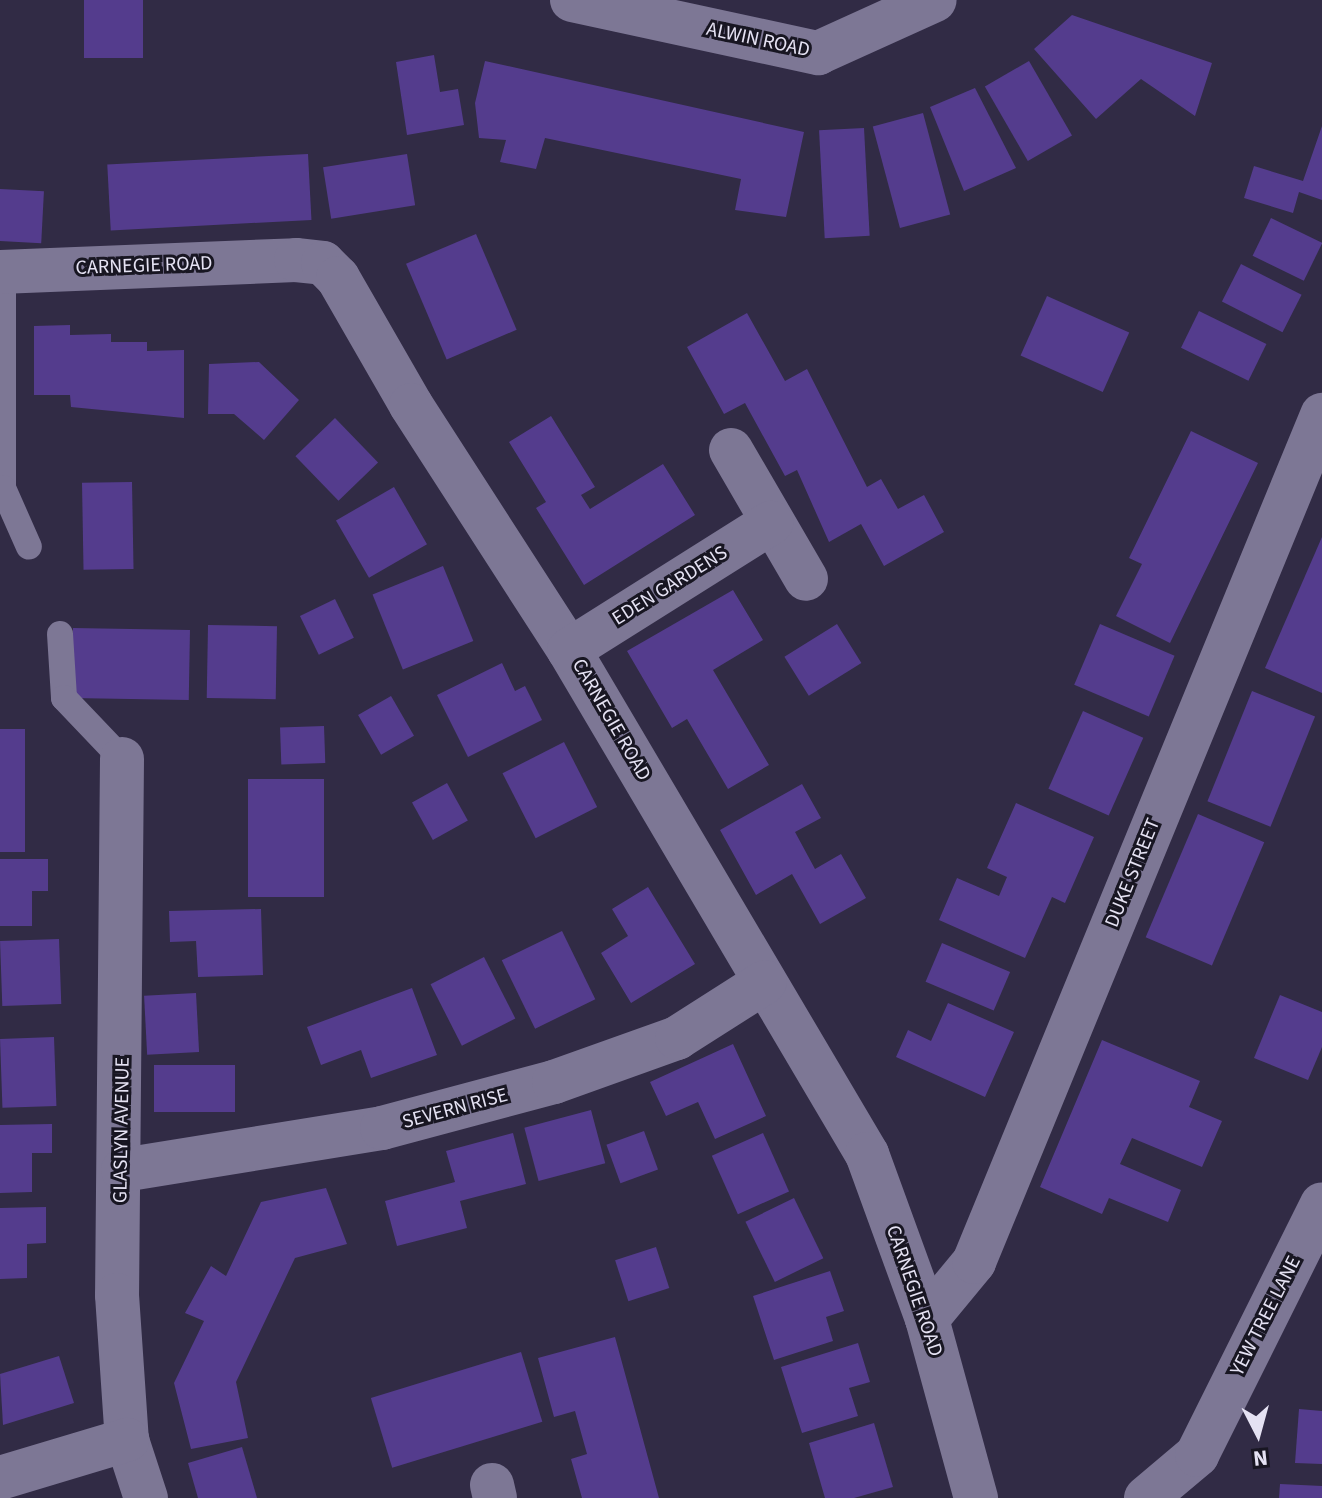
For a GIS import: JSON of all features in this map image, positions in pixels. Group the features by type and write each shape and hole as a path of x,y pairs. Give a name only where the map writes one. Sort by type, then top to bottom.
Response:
{"street":[{"name":"ALWIN ROAD","path":"572,0 818,53 935,0"},
{"name":"CARNEGIE ROAD","path":"2,272 323,263 569,650 867,1154 927,1319 976,1498"},
{"name":"DUKE STREET","path":"927,1319 974,1262 1322,415"},
{"path":"731,450 806,579"},
{"name":"EDEN GARDENS","path":"569,650 771,523"},
{"name":"GLASLYN AVENUE","path":"122,759 123,1170 117,1295 127,1440 146,1498"},
{"name":"SEVERN RISE","path":"123,1170 382,1128 554,1082 677,1038 765,982"},
{"name":"YEW TREE LANE","path":"1146,1498 1197,1455 1322,1204"},
{"path":"0,1478 127,1440"}],"lane":[{"path":"2,272 3,488 29,547"},
{"path":"60,634 64,698 122,759"}],"building":[{"path":"84,0 143,0 143,58 84,58"},
{"path":"1072,15 1212,63 1195,116 1141,79 1096,119 1034,49"},
{"path":"434,55 440,92 458,89 464,125 407,135 396,62"},
{"path":"485,61 804,132 786,217 735,210 741,179 545,138 536,169 500,162 506,140 479,138 475,103"},
{"path":"1029,61 1072,135 1028,161 985,86"},
{"path":"975,88 1016,168 964,191 930,107"},
{"path":"923,113 950,214 900,228 873,126"},
{"path":"1322,126 1322,200 1299,192 1293,213 1244,198 1254,166 1303,181"},
{"path":"864,128 870,236 825,238 819,130"},
{"path":"308,154 311,220 111,230 107,165"},
{"path":"407,154 415,205 331,219 323,167"},
{"path":"0,189 44,191 41,243 0,241"},
{"path":"1271,218 1322,243 1304,281 1253,256"},
{"path":"476,234 517,330 447,359 406,264"},
{"path":"1241,264 1302,295 1283,332 1222,301"},
{"path":"1047,296 1129,333 1103,392 1021,355"},
{"path":"1199,311 1266,344 1248,381 1181,348"},
{"path":"747,313 785,381 807,369 867,487 881,479 898,509 924,495 944,532 884,566 861,524 829,542 797,470 785,476 745,403 724,414 687,347"},
{"path":"70,325 70,335 111,334 111,342 147,342 147,351 184,350 184,418 71,407 70,395 34,395 34,326"},
{"path":"259,362 299,400 264,440 234,414 208,414 209,364"},
{"path":"551,416 595,487 581,495 590,509 663,464 695,515 584,585 536,508 546,502 509,442"},
{"path":"335,418 378,463 339,501 295,456"},
{"path":"1191,431 1258,463 1170,643 1116,616 1142,564 1129,558"},
{"path":"132,482 134,569 84,570 82,483"},
{"path":"394,487 427,544 369,578 336,520"},
{"path":"1322,537 1322,693 1265,668"},
{"path":"443,566 473,641 403,670 373,594"},
{"path":"733,590 763,640 713,670 769,765 728,789 687,719 672,728 627,651"},
{"path":"335,599 354,638 319,655 300,616"},
{"path":"837,624 861,663 809,696 784,657"},
{"path":"1100,624 1175,656 1149,716 1074,685"},
{"path":"208,625 277,626 276,699 207,698"},
{"path":"73,628 190,630 189,700 72,698"},
{"path":"502,663 515,691 525,686 542,720 468,757 437,695"},
{"path":"1252,691 1315,716 1270,827 1207,801"},
{"path":"391,696 414,736 381,755 358,715"},
{"path":"1083,711 1143,738 1109,815 1048,789"},
{"path":"324,726 325,763 281,765 280,728"},
{"path":"0,729 25,729 25,852 0,852"},
{"path":"564,742 597,807 536,838 503,773"},
{"path":"248,779 324,779 324,897 248,897"},
{"path":"447,783 468,821 433,840 412,802"},
{"path":"802,784 821,818 795,832 815,869 841,854 866,898 820,924 792,874 756,895 720,830"},
{"path":"1016,803 1094,837 1065,903 1052,897 1025,958 939,920 957,878 999,896 1007,877 987,868"},
{"path":"1198,814 1264,842 1212,965 1146,937"},
{"path":"0,859 48,859 48,891 32,891 32,926 0,926"},
{"path":"648,887 695,964 631,1003 601,953 628,936 612,909"},
{"path":"261,909 263,975 198,977 196,941 170,942 169,911"},
{"path":"562,931 595,999 535,1029 502,960"},
{"path":"59,939 61,1004 2,1006 0,941"},
{"path":"942,943 1010,972 994,1011 926,982"},
{"path":"484,957 515,1018 462,1046 431,984"},
{"path":"412,988 437,1055 371,1078 361,1050 321,1065 307,1027"},
{"path":"196,993 199,1052 147,1055 144,996"},
{"path":"1280,995 1322,1012 1322,1047 1308,1080 1254,1058"},
{"path":"948,1003 1014,1032 985,1097 896,1057 908,1030 931,1041"},
{"path":"54,1037 56,1106 2,1108 0,1039"},
{"path":"1102,1040 1200,1081 1189,1107 1222,1121 1202,1167 1132,1138 1120,1164 1181,1190 1168,1222 1109,1198 1102,1214 1040,1187"},
{"path":"733,1044 766,1116 715,1139 698,1102 666,1116 650,1082"},
{"path":"154,1065 235,1065 235,1112 154,1112"},
{"path":"591,1110 605,1163 539,1181 524,1128"},
{"path":"52,1124 52,1153 32,1153 32,1192 0,1193 0,1125"},
{"path":"644,1131 658,1170 620,1183 606,1145"},
{"path":"513,1133 526,1184 460,1201 467,1228 397,1246 385,1201 455,1182 446,1151"},
{"path":"763,1133 789,1191 738,1214 712,1156"},
{"path":"326,1188 347,1244 295,1258 236,1382 248,1438 191,1449 174,1383 204,1321 185,1313 211,1266 226,1276 261,1202"},
{"path":"794,1198 823,1258 775,1282 745,1222"},
{"path":"46,1207 46,1243 27,1244 27,1278 0,1279 0,1208"},
{"path":"656,1247 669,1288 628,1301 615,1260"},
{"path":"830,1271 844,1311 826,1317 833,1341 774,1360 753,1296"},
{"path":"615,1337 659,1498 582,1498 571,1459 587,1454 575,1411 554,1417 538,1358"},
{"path":"858,1343 870,1382 849,1388 858,1416 802,1433 781,1367"},
{"path":"521,1352 542,1422 392,1468 371,1398"},
{"path":"59,1356 74,1403 3,1425 0,1374"},
{"path":"1299,1409 1322,1411 1322,1464 1295,1463"},
{"path":"874,1423 893,1487 854,1498 825,1498 809,1443"},
{"path":"242,1447 257,1498 198,1498 188,1463"},
{"path":"1280,1484 1322,1486 1322,1498 1279,1498"}]}
